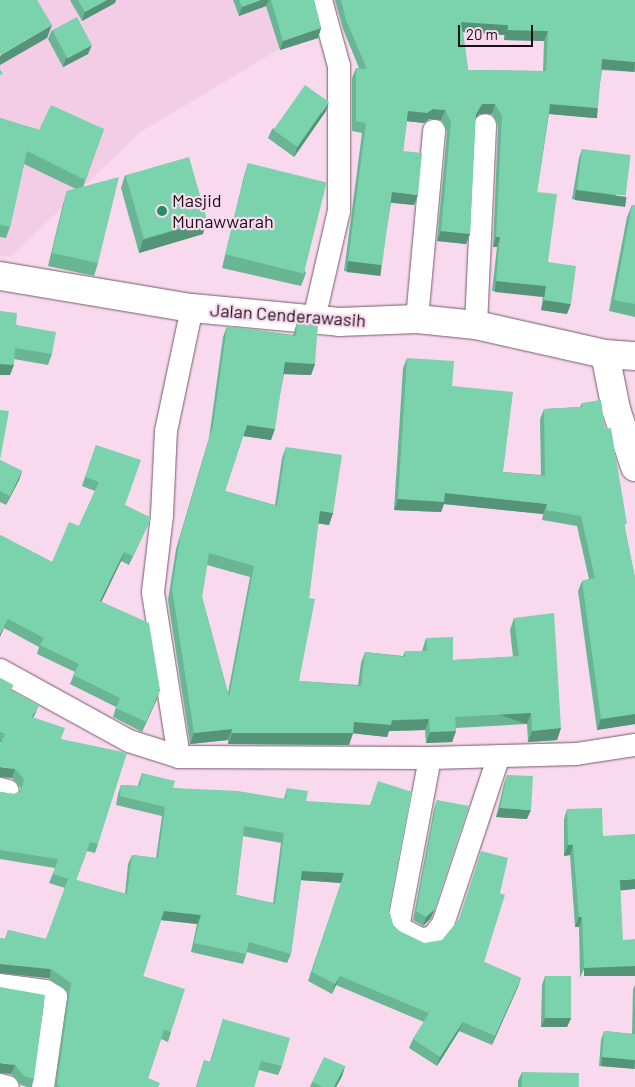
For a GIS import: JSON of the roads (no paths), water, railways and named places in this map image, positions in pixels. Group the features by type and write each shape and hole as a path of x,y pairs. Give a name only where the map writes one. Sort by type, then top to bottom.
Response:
{"street":[{"path":"314,320 339,211 340,66 321,0"},
{"path":"476,325 486,125"},
{"path":"416,319 434,131"},
{"name":"Jalan Cenderawasih","path":"0,276 192,308 338,322 416,319 476,325 605,354 635,356"},
{"path":"178,758 153,592 162,515 166,431 192,308"},
{"path":"605,354 616,409 635,467"},
{"path":"0,670 129,741 178,758 430,758 576,754 635,744"},
{"path":"430,758 398,922 402,929 420,939 432,938 443,924 499,756"},
{"path":"0,985 46,991 56,997 43,1087"},
{"path":"0,1085 8,1087"}],"place":[{"name":"Masjid Munawwarah","path":"162,211"}]}
